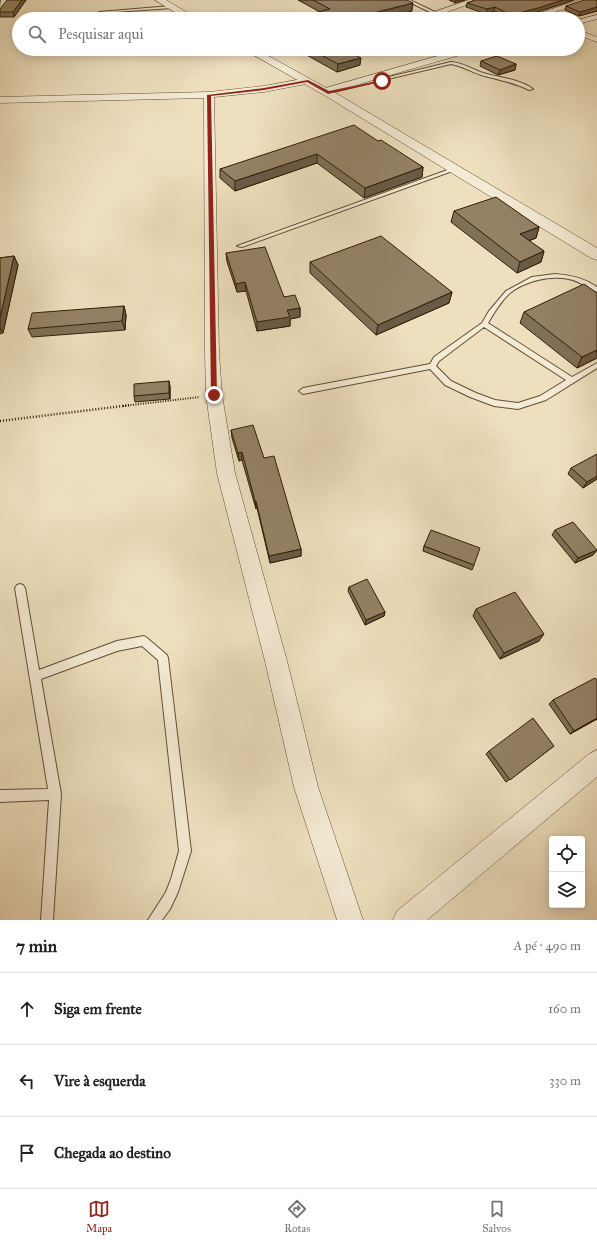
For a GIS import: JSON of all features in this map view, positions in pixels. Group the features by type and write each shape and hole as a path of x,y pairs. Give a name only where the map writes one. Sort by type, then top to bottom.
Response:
{"street":[{"path":"0,7 6,0"},
{"path":"159,0 180,12"},
{"path":"439,12 477,0"},
{"path":"547,12 586,0"},
{"path":"585,20 597,17"},
{"path":"585,35 597,40"},
{"path":"261,56 327,92 597,254"},
{"path":"327,92 448,56"},
{"path":"0,100 209,95 264,89 308,81"},
{"path":"209,95 214,395 226,473 276,661 306,788 350,920"},
{"path":"406,920 597,762"}],"lane":[{"path":"407,0 434,12"},
{"path":"101,12 171,7"},
{"path":"327,92 451,63 462,64 486,75 509,79 531,89"},
{"path":"240,246 455,169"},
{"path":"303,391 432,366 436,359 484,324 491,312 508,292 534,278 555,276 570,277 587,283 597,290"},
{"path":"484,324 571,380"},
{"path":"432,366 448,383 494,403 518,406 543,398 597,365"},
{"path":"20,588 55,794 47,920"},
{"path":"35,676 116,646 144,641 163,658 185,851 178,882 162,912 154,920"},
{"path":"0,796 55,794"}],"path":[{"path":"0,421 214,395"}],"building":[{"path":"7,0 22,0 13,12 0,12 0,9"},
{"path":"313,0 407,0 413,3 378,12 318,12 330,9"},
{"path":"475,0 563,0 523,12 505,12 495,7 487,9 467,3"},
{"path":"584,0 597,0 597,7 580,12 566,6"},
{"path":"323,56 357,56 361,58 338,64"},
{"path":"497,56 516,64 500,70 481,61"},
{"path":"354,125 378,141 381,140 423,167 365,188 317,154 235,181 220,169"},
{"path":"496,197 539,227 520,234 544,251 520,262 454,211"},
{"path":"381,236 452,292 378,325 310,262"},
{"path":"265,247 284,297 295,295 300,308 287,310 290,317 257,322 245,282 236,284 226,253"},
{"path":"14,256 0,318 0,258"},
{"path":"584,284 597,293 597,350 582,357 524,312"},
{"path":"124,306 122,321 28,329 32,313"},
{"path":"169,381 169,393 134,396 134,384"},
{"path":"253,425 264,458 274,456 301,549 269,556 256,501 242,452 238,453 231,430"},
{"path":"597,454 597,476 587,482 571,468"},
{"path":"573,522 597,550 578,558 555,530"},
{"path":"431,530 480,548 474,565 424,546"},
{"path":"367,579 385,612 366,620 349,587"},
{"path":"515,592 544,634 504,653 476,609"},
{"path":"595,678 597,680 597,718 574,731 553,700"},
{"path":"533,718 554,746 510,780 489,751"}],"route":[{"path":"214,395 212,353 209,95 264,89 308,81 328,92 382,81"}]}
